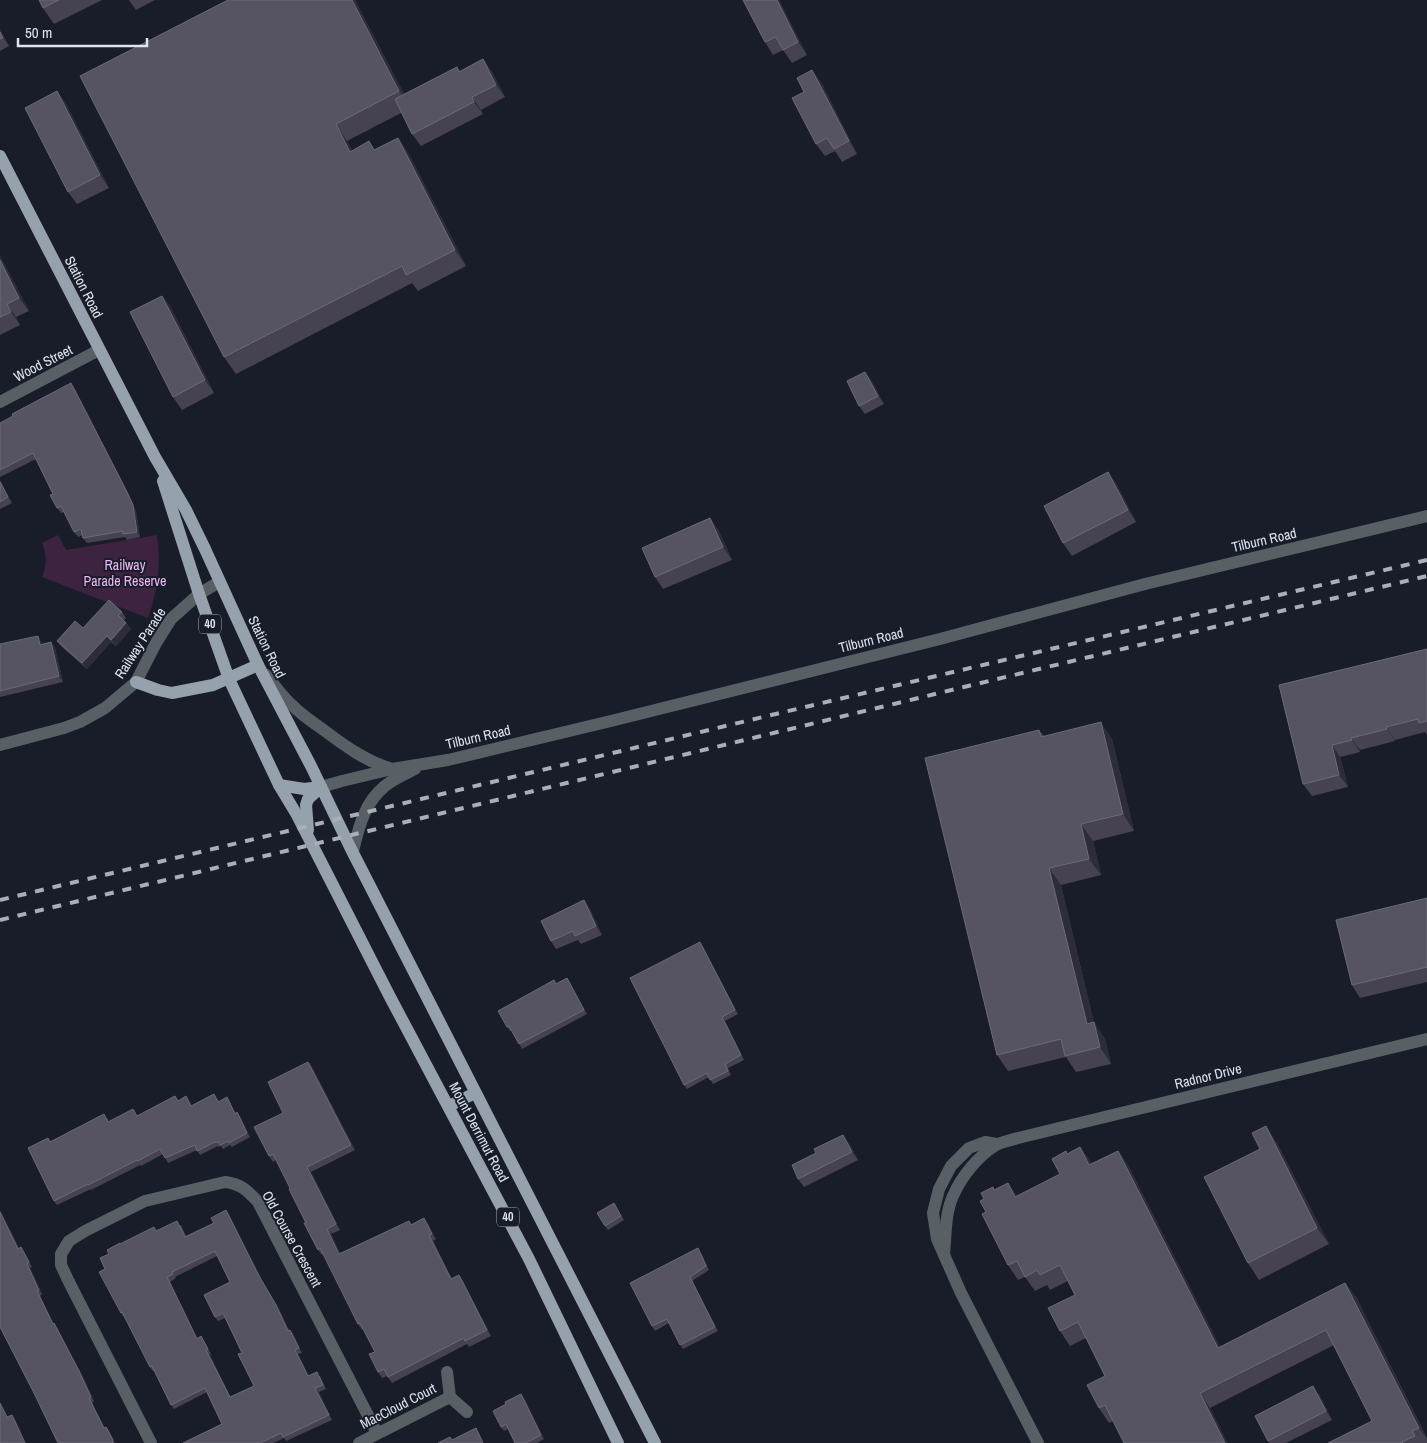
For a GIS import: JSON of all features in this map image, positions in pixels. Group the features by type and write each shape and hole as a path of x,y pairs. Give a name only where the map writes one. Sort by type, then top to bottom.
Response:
{"main road":[{"name":"Station Road","path":"0,156 155,457 186,510 258,665 353,851"},
{"name":"Station Road","path":"155,457 199,594 229,679 279,785 309,837"},
{"path":"136,682 172,693 213,685 258,665"},
{"path":"279,785 304,789 321,787"},
{"path":"309,837 306,805 308,799 321,787"},
{"name":"Mount Derrimut Road","path":"309,837 389,995 529,1259 618,1443"},
{"name":"Mount Derrimut Road","path":"353,851 654,1443"},
{"path":"449,1106 475,1093"}],"street":[{"name":"Wood Street","path":"0,402 99,350"},
{"name":"Tilburn Road","path":"321,787 392,769 448,760 615,720 1145,584 1427,516"},
{"name":"Railway Parade","path":"0,745 64,728 80,722 104,708 136,682 171,619 199,594 219,582"},
{"path":"258,665 292,706 310,721 340,743 380,766 392,769"},
{"path":"353,851 363,814 370,802 384,786 426,763"},
{"name":"Radnor Drive","path":"1038,1443 961,1293 937,1239 933,1213 939,1189 951,1166 969,1148 985,1142 997,1144 1427,1039"},
{"name":"Old Course Crescent","path":"151,1443 69,1282 61,1264 61,1254 69,1241 144,1201 225,1182 236,1184 248,1191 258,1202 377,1433"},
{"name":"MacCloud Court","path":"447,1372 450,1397 467,1412"},
{"name":"MacCloud Court","path":"359,1443 450,1397"}],"green space":[{"name":"Railway Parade Reserve","path":"58,535 66,550 157,535 158,577 148,618 42,577 46,560 42,543"}],"building":[{"path":"39,0 59,0 43,8"},
{"path":"228,0 352,0 399,91 336,124 350,152 369,141 374,150 398,138 455,250 406,275 402,266 224,357 80,76"},
{"path":"743,0 777,0 798,42 783,50 776,37 765,42"},
{"path":"483,59 496,85 472,97 474,102 412,134 395,99 457,67 459,72"},
{"path":"812,70 849,141 834,149 827,138 816,144 792,98 804,92 797,78"},
{"path":"57,91 100,175 68,192 25,108"},
{"path":"0,260 19,298 7,304 11,312 0,317"},
{"path":"162,296 205,380 173,397 130,312"},
{"path":"865,372 878,396 859,406 847,381"},
{"path":"71,383 133,505 137,532 123,534 123,531 83,538 81,529 74,532 61,506 57,508 50,495 53,494 33,453 0,470 0,423 13,416 12,414"},
{"path":"1108,472 1128,510 1063,543 1044,506"},
{"path":"0,482 8,497 0,502"},
{"path":"710,518 723,547 655,577 642,548"},
{"path":"109,600 122,612 118,615 126,623 111,640 107,636 82,663 57,641 75,621 83,628"},
{"path":"38,636 40,645 51,642 59,676 0,691 0,644"},
{"path":"1427,649 1427,721 1419,723 1418,719 1386,727 1387,729 1332,745 1339,775 1303,784 1279,685"},
{"path":"1101,722 1123,814 1081,824 1089,859 1049,868 1087,1024 1094,1022 1100,1047 1065,1056 1061,1039 997,1055 925,758 1039,730 1041,737"},
{"path":"1427,898 1427,967 1352,985 1336,920"},
{"path":"584,900 596,926 575,936 573,931 551,941 541,921"},
{"path":"700,942 735,1010 722,1017 741,1055 725,1064 728,1071 710,1080 707,1073 684,1085 630,978"},
{"path":"567,978 584,1010 519,1044 498,1011 554,980 556,984"},
{"path":"308,1062 351,1145 307,1167 336,1224 327,1229 339,1254 409,1221 411,1225 424,1218 432,1234 429,1235 451,1279 459,1275 487,1330 465,1341 464,1338 388,1377 384,1369 378,1372 369,1354 375,1352 360,1323 358,1324 320,1248 318,1250 304,1223 306,1223 273,1154 269,1156 254,1127 283,1113 268,1082"},
{"path":"214,1094 218,1102 227,1097 247,1133 229,1143 228,1141 220,1145 218,1141 197,1151 195,1145 165,1158 160,1149 54,1201 28,1148 48,1138 50,1142 104,1114 108,1122 133,1109 137,1116 175,1096 178,1101 186,1096 191,1106"},
{"path":"1266,1126 1317,1228 1248,1263 1204,1177 1260,1149 1252,1133"},
{"path":"843,1135 852,1152 798,1179 792,1165 816,1153 814,1149"},
{"path":"1080,1147 1089,1165 1118,1151 1218,1348 1345,1283 1419,1428 1412,1431 1415,1436 1403,1443 1328,1443 1372,1421 1326,1330 1200,1393 1225,1443 1124,1443 1105,1405 1099,1408 1087,1385 1105,1376 1078,1322 1060,1331 1048,1308 1075,1295 1060,1265 1040,1275 1037,1270 1025,1277 1017,1261 1008,1265 982,1214 986,1212 980,1201 984,1199 981,1193 993,1187 994,1190 1008,1183 1015,1197 1060,1174 1052,1159 1066,1151 1067,1154"},
{"path":"614,1203 621,1216 605,1226 597,1213"},
{"path":"226,1210 288,1331 290,1330 299,1348 295,1350 308,1376 317,1372 323,1385 315,1388 329,1415 283,1437 281,1433 260,1443 183,1443 222,1424 205,1388 171,1405 152,1366 150,1367 99,1272 105,1269 100,1258 109,1254 107,1250 120,1243 154,1227 156,1231 177,1221 185,1237 214,1223 211,1218","holes":["215,1251 230,1282 204,1295 215,1317 223,1313 242,1353 238,1354 254,1386 230,1397 206,1350 208,1349 201,1336 197,1339 167,1277 173,1274 172,1272"]},
{"path":"0,1212 18,1249 21,1247 29,1262 27,1264 39,1290 37,1291 79,1371 91,1397 89,1398 113,1443 58,1443 0,1327"},
{"path":"698,1248 706,1266 690,1277 715,1327 680,1345 667,1319 652,1326 630,1283"},
{"path":"1313,1386 1326,1411 1268,1441 1255,1416"},
{"path":"521,1394 541,1435 526,1443 515,1443 506,1424 501,1427 493,1411"},
{"path":"0,1403 7,1417 12,1415 25,1443 0,1443"},
{"path":"476,1428 483,1443 438,1443 450,1437 452,1440"}],"railway":[{"path":"0,900 1427,560"},
{"path":"0,920 1427,576"}]}
